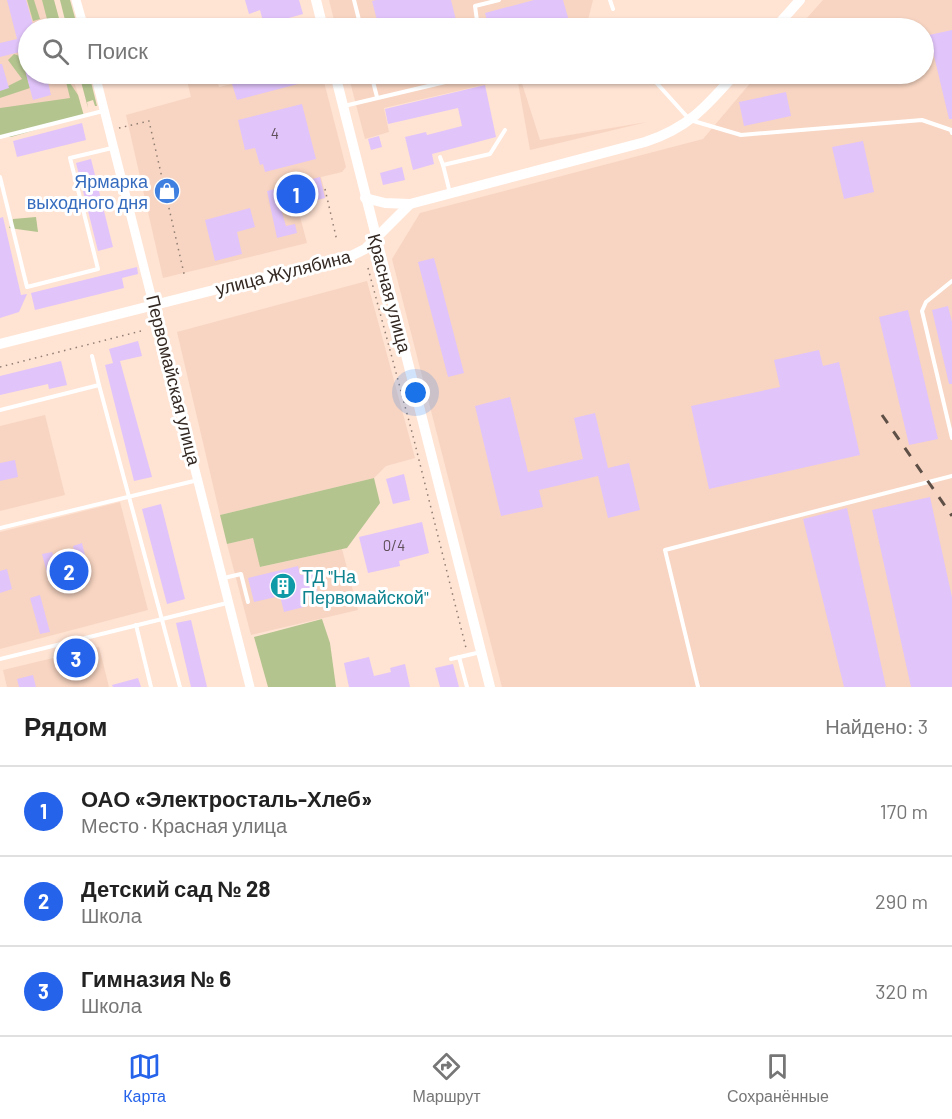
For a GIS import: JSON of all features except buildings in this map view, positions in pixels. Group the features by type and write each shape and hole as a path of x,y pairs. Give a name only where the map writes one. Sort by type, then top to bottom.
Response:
{"main road":[{"path":"316,0 320,18"},
{"path":"784,18 800,0"},
{"name":"Красная улица","path":"338,84 490,687"},
{"name":"улица Жулябина","path":"0,344 353,255 365,249 410,204 645,142 671,133 690,120 726,84"},
{"path":"365,198 385,203 410,204"}],"street":[{"path":"76,0 80,18"},
{"name":"Первомайская улица","path":"97,84 250,687"}],"lane":[{"path":"354,0 358,18"},
{"path":"477,18 475,6 499,0"},
{"path":"610,0 613,9"},
{"path":"374,84 377,97"},
{"path":"343,106 435,84"},
{"path":"658,84 690,120 741,135 922,120 951,130 952,133"},
{"path":"0,137 104,111"},
{"path":"444,165 490,154 505,130"},
{"path":"0,177 27,287 98,269 70,158 115,147"},
{"path":"440,157 450,193"},
{"path":"952,280 926,302 922,311 952,438"},
{"path":"92,356 180,687"},
{"path":"0,410 99,385"},
{"path":"698,687 665,550 952,476"},
{"path":"0,528 199,479"},
{"path":"223,578 241,574 248,602"},
{"path":"0,659 229,603"},
{"path":"136,625 151,687"},
{"path":"451,659 481,652"},
{"path":"459,657 467,687"}],"path":[{"path":"110,130 149,121 185,278"},
{"path":"325,189 337,241"},
{"path":"368,268 468,655"},
{"path":"0,368 144,330"}],"shaded area":[{"path":"0,0 54,0 58,18 18,18 18,84 75,84 80,102 0,123"},
{"path":"329,0 593,0 588,18 334,18"},
{"path":"823,0 952,0 952,687 502,687 392,259 420,213 703,139 750,84 934,84 934,18 807,18"},
{"path":"188,84 218,84 219,87 232,84 325,84 346,167 342,172 321,177 326,197 297,205 307,243 163,278 126,115 191,97"},
{"path":"351,84 487,84 384,108 389,132 365,139"},
{"path":"518,84 522,84 540,140 647,122 530,150"},
{"path":"367,281 415,458 386,466 374,478 220,515 177,332"},
{"path":"45,415 65,495 0,511 0,426"},
{"path":"120,502 148,610 0,649 0,532"},
{"path":"253,538 261,567 342,549 358,610 251,635 227,544"},
{"path":"99,647 109,687 7,687 3,670"}],"green space":[{"path":"27,0 34,0 40,18 32,18"},
{"path":"42,0 54,0 59,18 47,18"},
{"path":"60,0 70,0 75,18 64,18"},
{"path":"14,54 18,56 18,74 8,60"},
{"path":"18,81 18,84 29,84 30,88 0,98 0,90"},
{"path":"66,84 71,84 78,95 84,116 11,137 0,136 0,108 70,98"},
{"path":"82,84 92,84 97,106 93,100 87,102 88,108"},
{"path":"36,217 38,232 9,228 13,219"},
{"path":"374,478 380,503 347,548 260,567 253,538 227,544 220,515"},
{"path":"322,619 330,643 336,687 268,687 254,637"}],"railway":[{"path":"882,415 952,516"}],"place":[{"name":"Ярмарка выходного дня","path":"167,191"},
{"name":"ОАО «Электросталь-Хлеб»","path":"296,194"},
{"name":"Детский сад № 28","path":"69,571"},
{"name":"ТД \"На Первомайской\"","path":"283,586"},
{"name":"Гимназия № 6","path":"76,658"}]}
